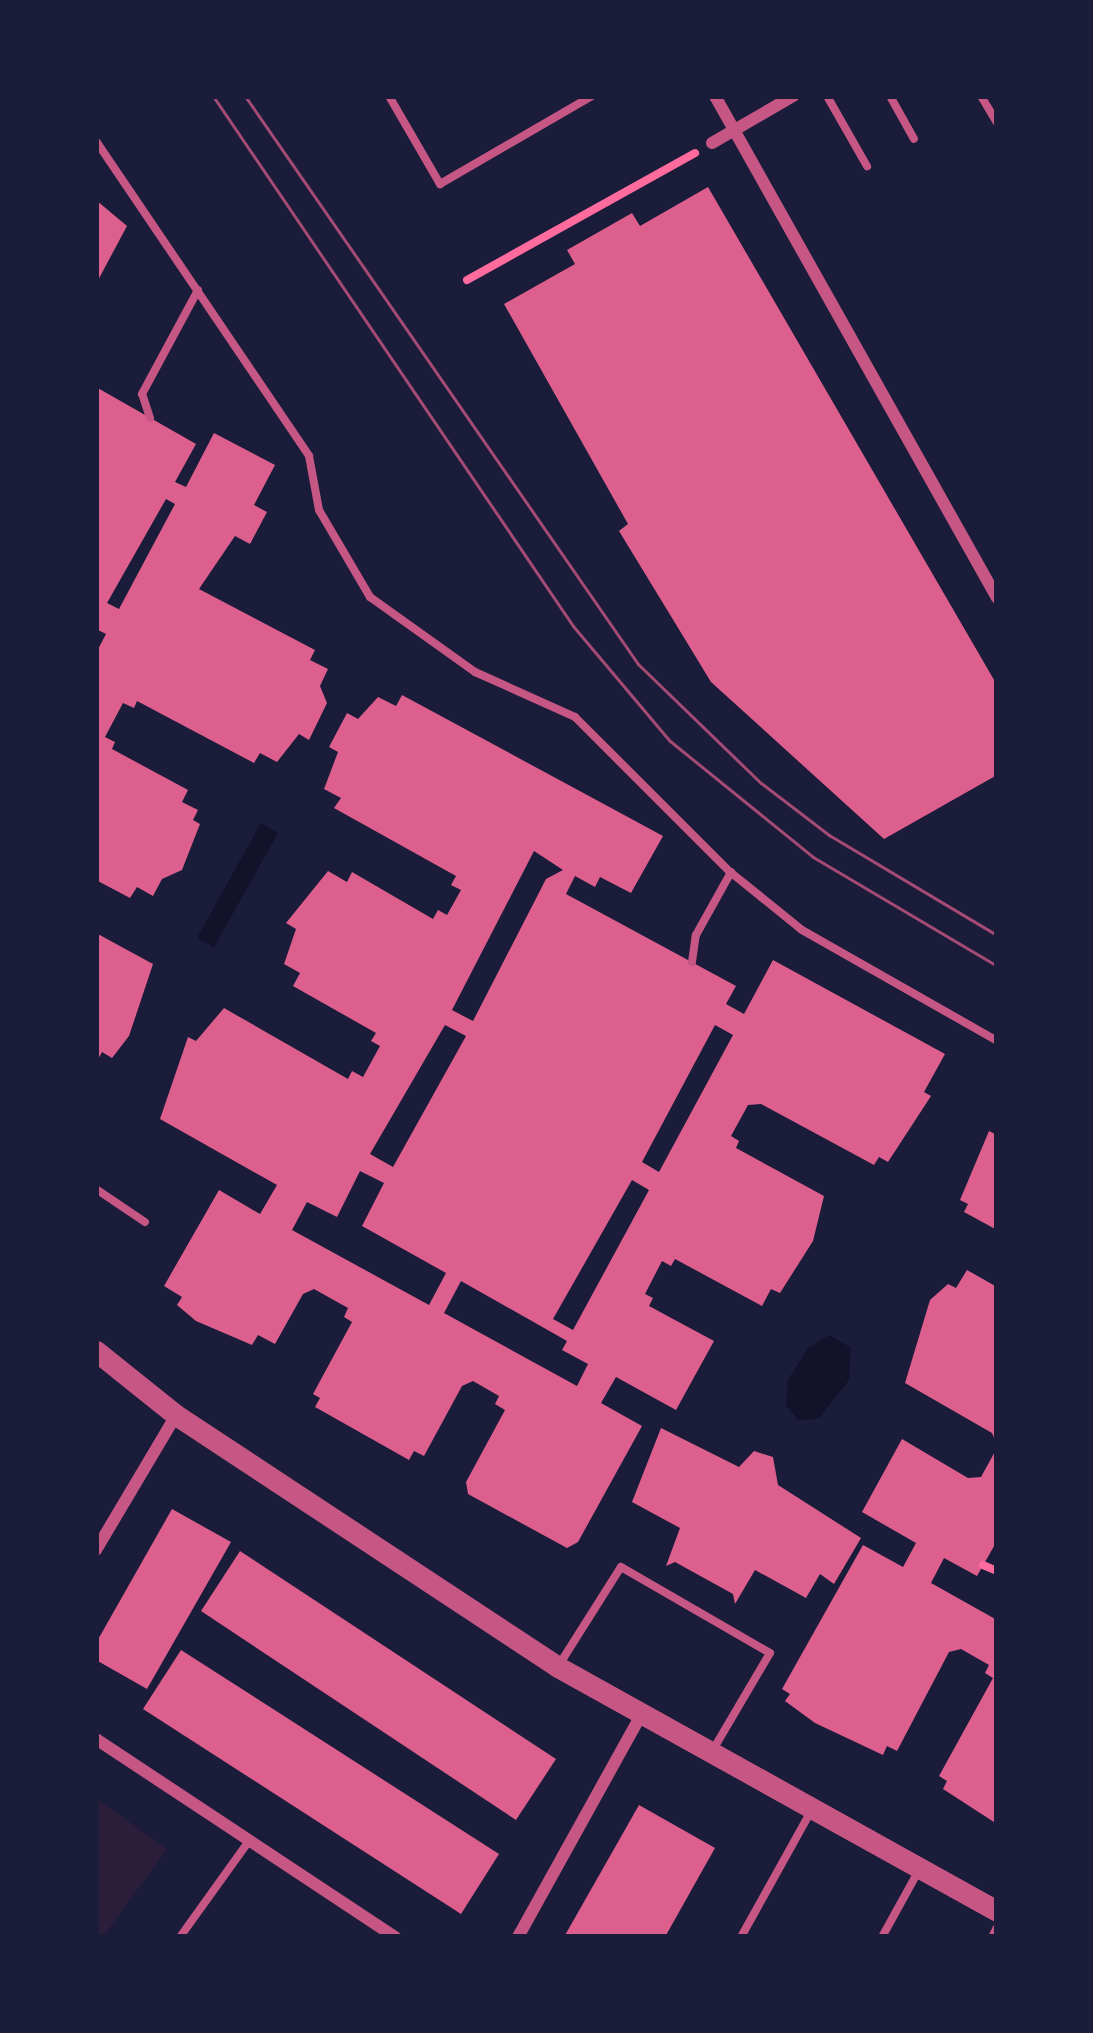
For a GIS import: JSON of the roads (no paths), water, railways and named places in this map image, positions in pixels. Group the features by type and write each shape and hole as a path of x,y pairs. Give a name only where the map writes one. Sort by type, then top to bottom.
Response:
{"street":[{"path":"715,96 997,598"},
{"path":"712,143 793,96"},
{"path":"96,1351 176,1415 558,1667 640,1717 997,1911"},
{"path":"96,1550 176,1415"},
{"path":"518,1937 640,1717"},
{"path":"96,1739 395,1937"}],"lane":[{"path":"389,96 440,184 592,96"},
{"path":"827,96 867,166"},
{"path":"890,96 914,139"},
{"path":"981,96 997,123"},
{"path":"96,141 309,456 319,510 370,597 475,673 575,717 731,872 802,930 997,1041"},
{"path":"151,418 142,394 198,290"},
{"path":"692,962 696,935 731,872"},
{"path":"96,1189 145,1222"},
{"path":"558,1667 621,1567 770,1653 710,1755"},
{"path":"741,1937 811,1812"},
{"path":"180,1937 250,1839"},
{"path":"882,1937 920,1870"},
{"path":"992,1937 997,1927"}],"tram line":[{"path":"213,96 573,626 670,741 813,857 997,966"},
{"path":"245,96 638,664 761,783 829,835 997,935"}]}
